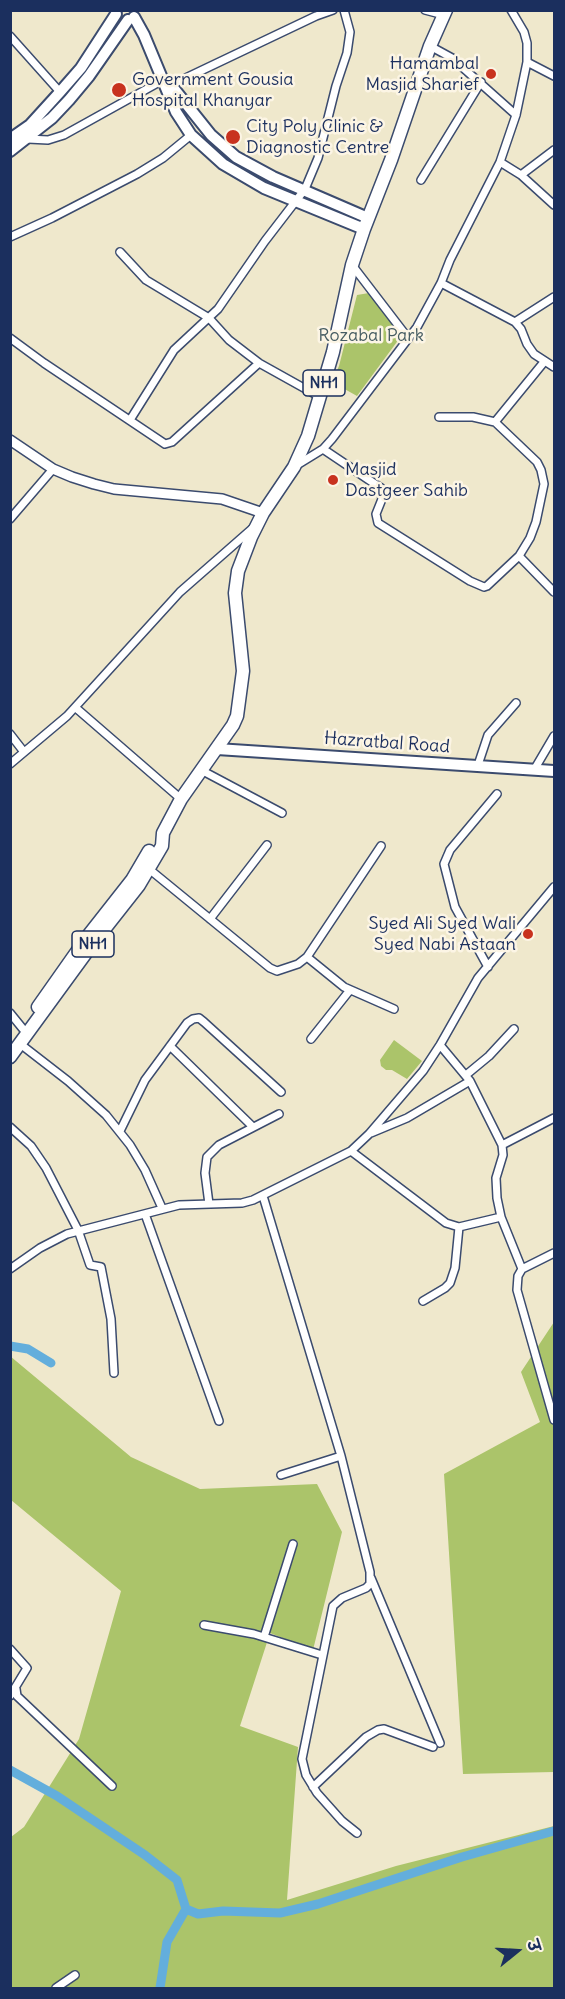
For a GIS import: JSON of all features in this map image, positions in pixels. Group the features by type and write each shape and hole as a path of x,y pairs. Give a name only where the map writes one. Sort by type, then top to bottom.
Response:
{"highway":[{"name":"NH1","path":"15,1048 23,1029 88,936 132,880 156,839 163,833 181,799 233,725 240,706 243,671 236,607 236,582 243,557 260,518 294,467 305,443 320,397 352,265 430,46 445,13"},
{"name":"NH1","path":"15,1048 149,869 162,846 163,833"}],"main road":[{"path":"10,139 30,124 81,68 116,12 121,19 133,16"},
{"path":"133,16 167,82 176,112 191,135 223,164 264,188 366,224"},
{"path":"10,151 52,118 76,92 133,16"},
{"path":"167,82 200,123 236,157 273,177 305,189 366,224"},
{"name":"Hazratbal Road","path":"217,748 555,771"}],"street":[{"path":"28,139 48,140 64,135 167,82 333,10"},
{"path":"130,420 174,350 225,300 265,241 305,189 318,158 348,46 350,32 344,10"},
{"path":"425,10 445,13"},
{"path":"294,467 322,449 341,429 424,315 500,162 516,115 527,62 527,43 524,32 511,10"},
{"path":"10,36 60,92"},
{"path":"430,46 452,58 516,115"},
{"path":"527,62 555,76"},
{"path":"421,180 481,82"},
{"path":"10,237 61,214 144,170 191,135"},
{"path":"520,176 555,150"},
{"path":"500,162 555,205"},
{"path":"120,252 146,280 209,318 229,340 259,363 320,397"},
{"path":"352,265 408,338"},
{"path":"441,283 515,322 521,329 530,350 544,362 555,367"},
{"path":"515,322 555,297"},
{"path":"10,338 161,443 169,444 259,363"},
{"path":"495,422 544,362"},
{"path":"322,449 381,488 382,499 376,514 378,523 470,581 484,587 519,555 530,538 536,522 543,477 537,462 495,422 473,417 439,417"},
{"path":"10,440 53,469 72,477 114,489 222,499 260,518 180,592 76,708 10,764"},
{"path":"10,519 53,469"},
{"path":"519,555 555,592"},
{"path":"478,765 488,735 516,703"},
{"path":"76,708 181,799"},
{"path":"10,734 24,753"},
{"path":"534,770 555,736"},
{"path":"201,770 282,813"},
{"path":"488,967 455,907 444,864 450,850 497,794"},
{"path":"210,919 267,845"},
{"path":"149,869 270,968 277,971 298,964 307,957 381,846"},
{"path":"10,1269 52,1240 78,1230 162,1208 187,1204 242,1203 263,1196 351,1151 369,1134 423,1071 440,1046 461,1006 488,967 555,887"},
{"path":"307,957 336,982 394,1009"},
{"path":"311,1039 350,990"},
{"path":"10,1013 23,1029"},
{"path":"120,1131 145,1080 187,1023 199,1018 281,1092"},
{"path":"369,1134 407,1118 468,1078 514,1029"},
{"path":"170,1046 253,1127"},
{"path":"440,1046 468,1078 502,1145 503,1155 495,1188 501,1217 522,1269"},
{"path":"15,1048 94,1102 120,1131 145,1170 162,1208"},
{"path":"210,1204 205,1173 207,1157 219,1145 279,1114"},
{"path":"502,1145 555,1118"},
{"path":"10,1127 31,1146 46,1168 78,1230 89,1264 91,1267 100,1265 102,1269 111,1319 114,1373"},
{"path":"351,1151 437,1217 459,1227 501,1217"},
{"path":"263,1196 341,1456 371,1578 437,1745 384,1729 378,1730 366,1737 313,1787"},
{"path":"145,1214 219,1421"},
{"path":"423,1301 446,1288 450,1283 455,1268 459,1227"},
{"path":"555,1253 522,1269 518,1276 517,1290 555,1420"},
{"path":"281,1474 341,1456"},
{"path":"264,1637 293,1545"},
{"path":"357,1833 330,1808 313,1787 302,1767 302,1759 333,1606 342,1598 366,1588 371,1578"},
{"path":"204,1625 264,1637 322,1655"},
{"path":"10,1649 27,1668 10,1696"},
{"path":"16,1689 17,1696 112,1786"},
{"path":"56,1989 75,1975"}],"green space":[{"name":"Rozabal Park","path":"369,293 402,335 357,396 332,382 339,366 357,295"},
{"path":"394,1040 422,1061 407,1079 381,1066 380,1060"},
{"path":"554,1322 554,1772 463,1774 444,1474 540,1422 521,1372"},
{"path":"10,1356 131,1457 200,1489 317,1484 342,1532 313,1650 270,1633 240,1726 298,1747 287,1900 396,1866 554,1826 554,1988 11,1988 11,1837 24,1827 79,1739 121,1591 11,1500"}],"waterway":[{"path":"10,1346 28,1349 51,1363"},
{"path":"10,1770 57,1796 145,1855 177,1880 186,1909 198,1914 223,1911 280,1913 318,1904 462,1857 554,1831"},
{"path":"160,1988 167,1942 186,1909"}],"place":[{"name":"Hamambal Masjid Sharief","path":"491,74"},
{"name":"Government Gousia Hospital Khanyar","path":"119,90"},
{"name":"City Poly Clinic & Diagnostic Centre","path":"233,137"},
{"name":"Masjid Dastgeer Sahib","path":"333,480"},
{"name":"Syed Ali Syed Wali Syed Nabi Astaan","path":"528,934"}]}
